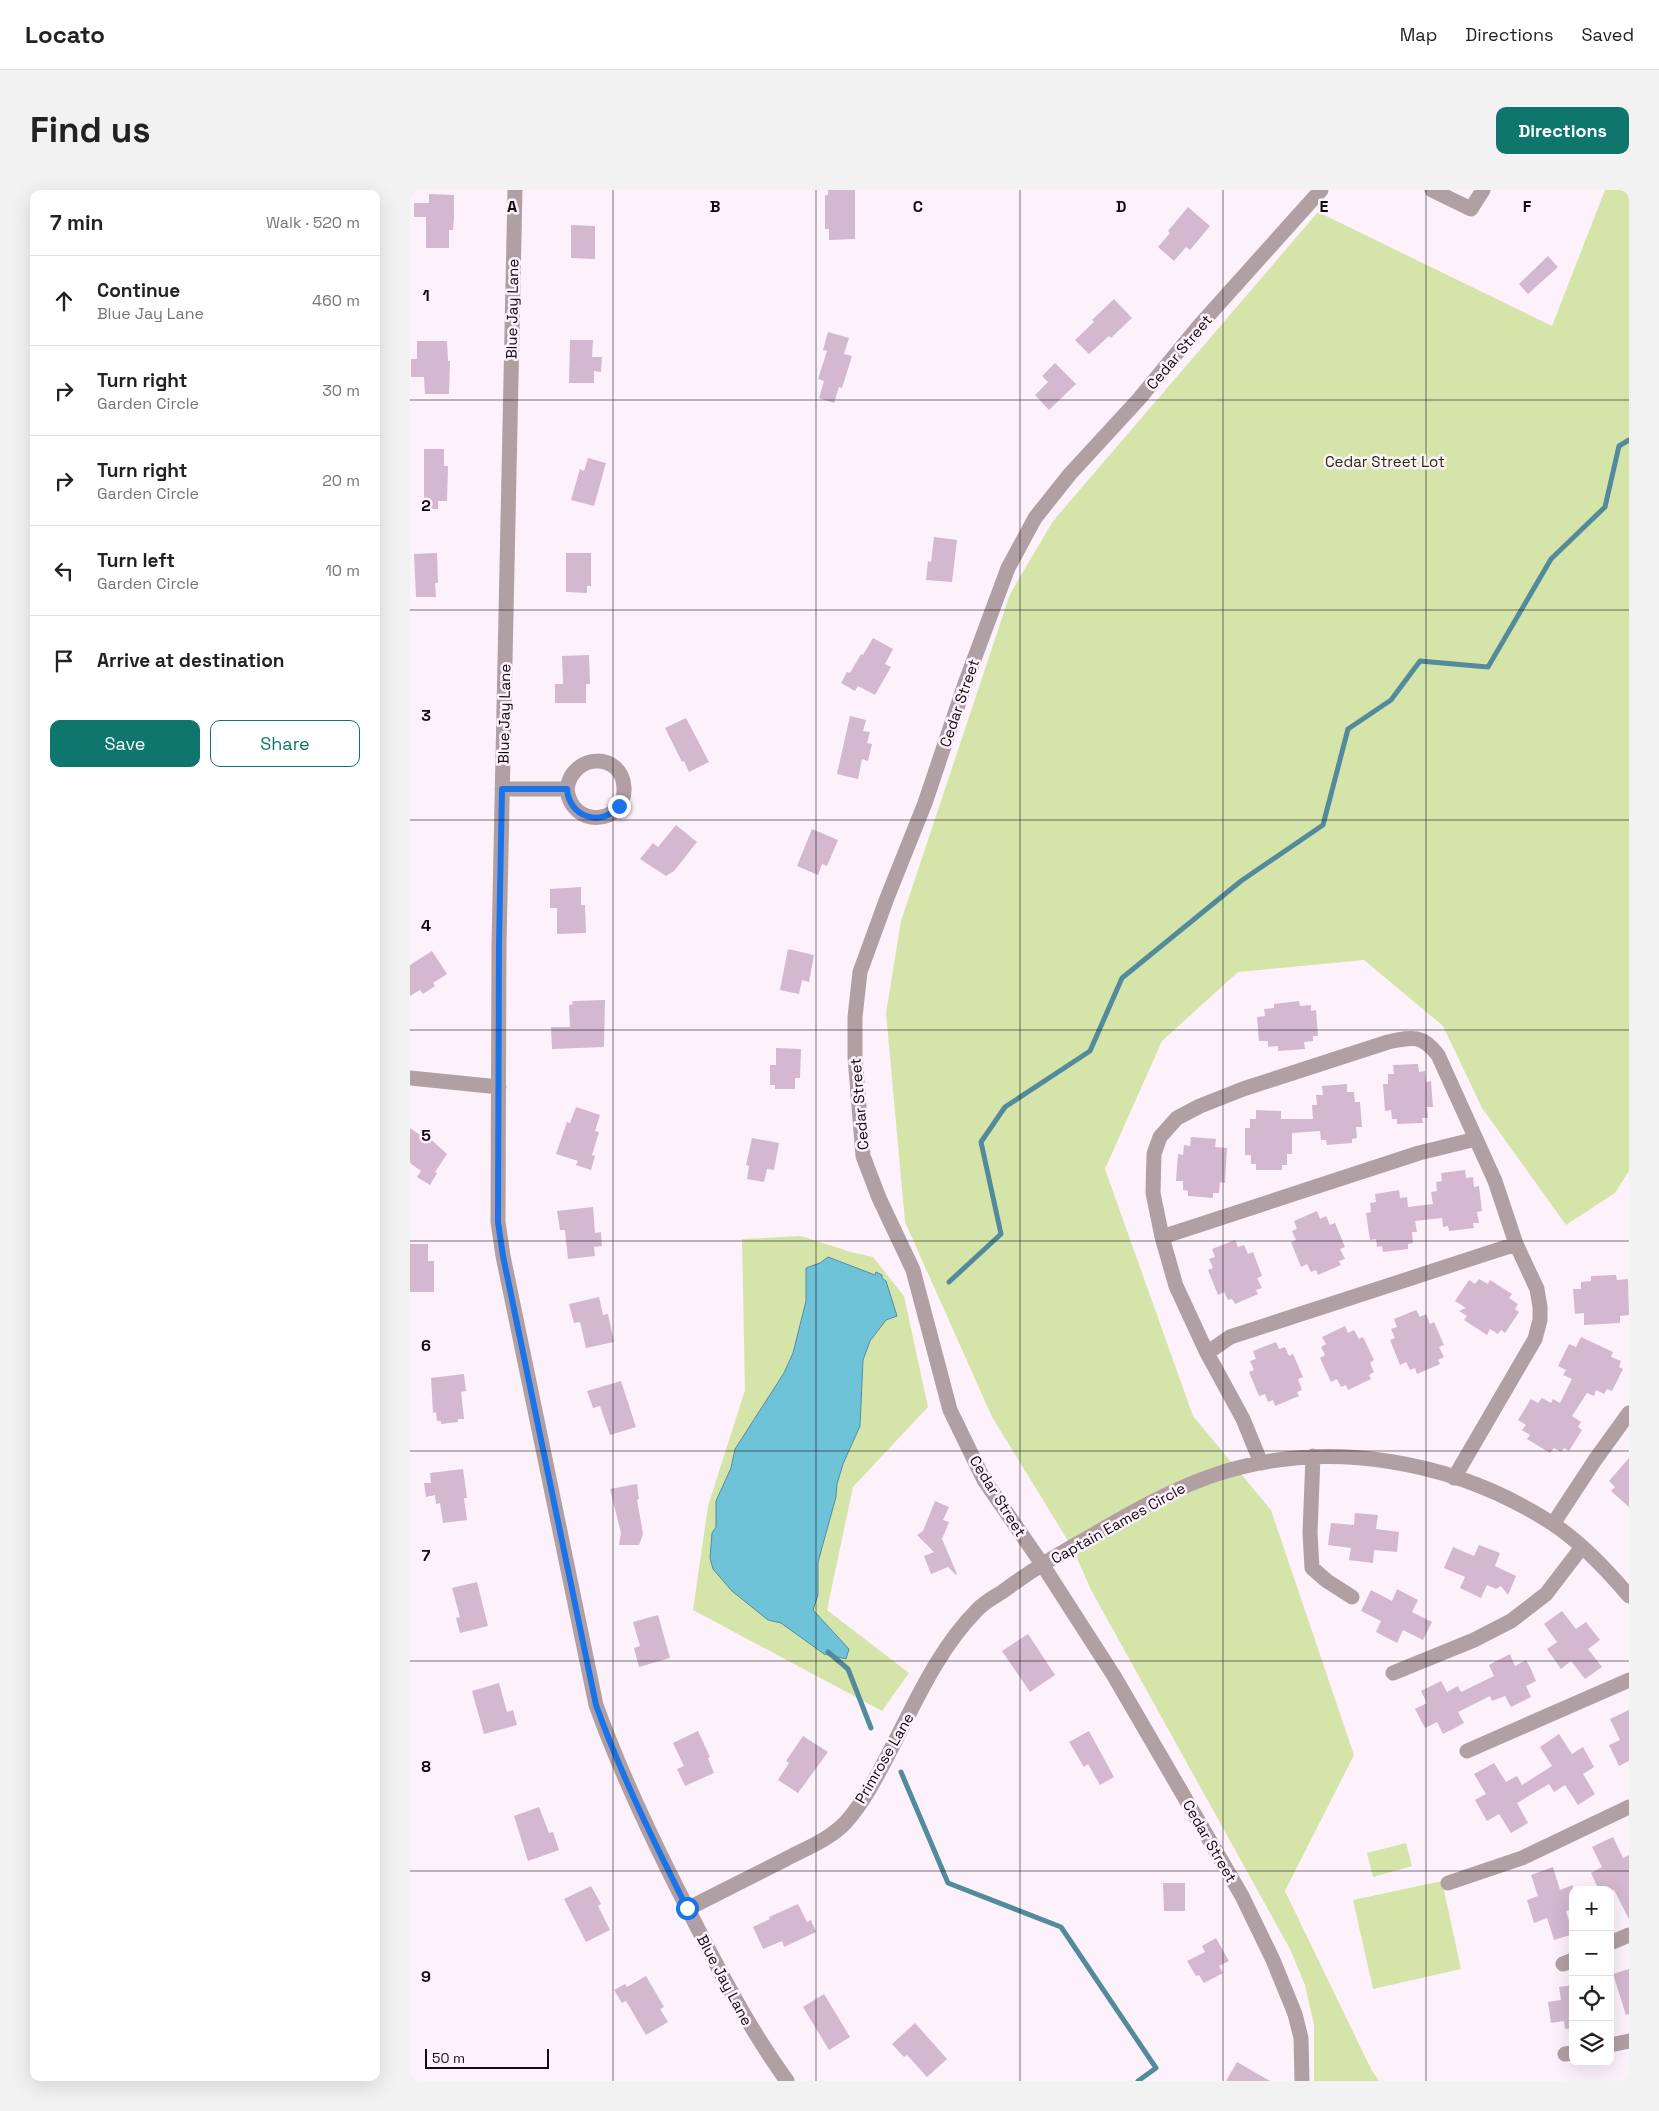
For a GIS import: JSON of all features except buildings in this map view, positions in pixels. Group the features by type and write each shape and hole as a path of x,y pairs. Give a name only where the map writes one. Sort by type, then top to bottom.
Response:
{"street":[{"name":"Blue Jay Lane","path":"515,190 502,789 498,1222 596,1705 613,1753 646,1826 687,1908 735,2002 765,2051 787,2081"},
{"name":"Cedar Street","path":"1302,2081 1301,2038 1295,2014 1273,1960 1242,1896 1114,1676 1042,1564 984,1480 950,1410 913,1270 879,1198 864,1156 855,1057 855,1017 860,972 925,803 966,681 1008,568 1035,518 1070,474 1139,399 1199,326 1321,190"},
{"path":"1432,190 1471,209 1483,190"},
{"path":"502,789 567,789"},
{"path":"1260,1463 1243,1419 1207,1353 1176,1286 1162,1237 1153,1193 1154,1154 1160,1137 1178,1118 1200,1106 1243,1089 1347,1054 1409,1038 1420,1039 1429,1043 1438,1055 1495,1181 1516,1244 1537,1289 1540,1307 1540,1320 1535,1339 1454,1478"},
{"path":"410,1078 499,1088"},
{"path":"1162,1237 1419,1153 1476,1139"},
{"path":"1207,1353 1230,1337 1516,1244"},
{"path":"1553,1524 1595,1460 1629,1413"},
{"path":"1313,1456 1310,1533 1312,1568 1326,1581 1352,1596"},
{"name":"Captain Eames Circle","path":"1042,1564 1182,1486 1220,1473 1260,1463 1286,1458 1313,1456 1378,1460 1421,1468 1498,1495 1553,1524 1582,1547 1629,1596"},
{"path":"1393,1673 1474,1640 1511,1621 1546,1594 1582,1547"},
{"name":"Primrose Lane","path":"687,1908 823,1840 845,1822 880,1771 930,1674 955,1635 980,1607 1042,1564"},
{"path":"1467,1751 1629,1680"},
{"path":"1448,1883 1522,1858 1629,1807"},
{"path":"1614,1941 1629,1935"},
{"path":"1614,2044 1629,2041"}],"green space":[{"name":"Cedar Street Lot","path":"1605,190 1629,190 1629,1171 1615,1193 1566,1225 1482,1108 1443,1026 1364,960 1238,972 1162,1041 1105,1169 1193,1416 1271,1510 1354,1755 1285,1891 1371,2069 1379,2081 1314,2081 1314,2025 1305,1985 1290,1949 1091,1590 1073,1549 992,1417 905,1222 886,1013 901,921 1010,594 1053,521 1318,212 1552,326"},
{"path":"801,1236 873,1257 904,1296 928,1407 853,1487 827,1610 909,1673 882,1711 693,1610 708,1506 745,1390 742,1239","holes":["829,1257 875,1276 886,1320 870,1341 863,1360 860,1426 843,1464 837,1484 836,1497 818,1562 818,1595 813,1610 849,1649 824,1654 781,1623 768,1620 712,1533 716,1527 716,1501 731,1468 735,1449 784,1373 793,1353 806,1301 806,1268 820,1263"]},
{"path":"1406,1843 1412,1866 1373,1877 1367,1853"},
{"path":"1442,1881 1461,1969 1373,1989 1353,1900"}],"water":[{"path":"828,1257 875,1275 876,1272 882,1275 882,1278 886,1281 897,1316 886,1320 870,1341 863,1360 860,1426 843,1464 818,1562 818,1595 813,1610 849,1649 846,1659 824,1654 781,1623 768,1620 732,1591 713,1569 710,1558 712,1533 716,1527 716,1501 731,1468 735,1449 784,1373 793,1353 806,1301 806,1268 820,1263"}],"waterway":[{"path":"949,1282 1001,1234 981,1142 1005,1107 1090,1051 1122,978 1241,881 1323,825 1348,729 1391,700 1420,661 1488,667 1551,559 1605,507 1619,446 1629,440"},
{"path":"828,1652 848,1669 871,1728"},
{"path":"901,1772 948,1883 1061,1927 1156,2068 1138,2081"}],"route":[{"path":"619,806 610,814 593,818 576,811 569,801 567,789 502,789 497,1156 498,1222 503,1256 596,1705 613,1753 646,1826 687,1908"}]}
